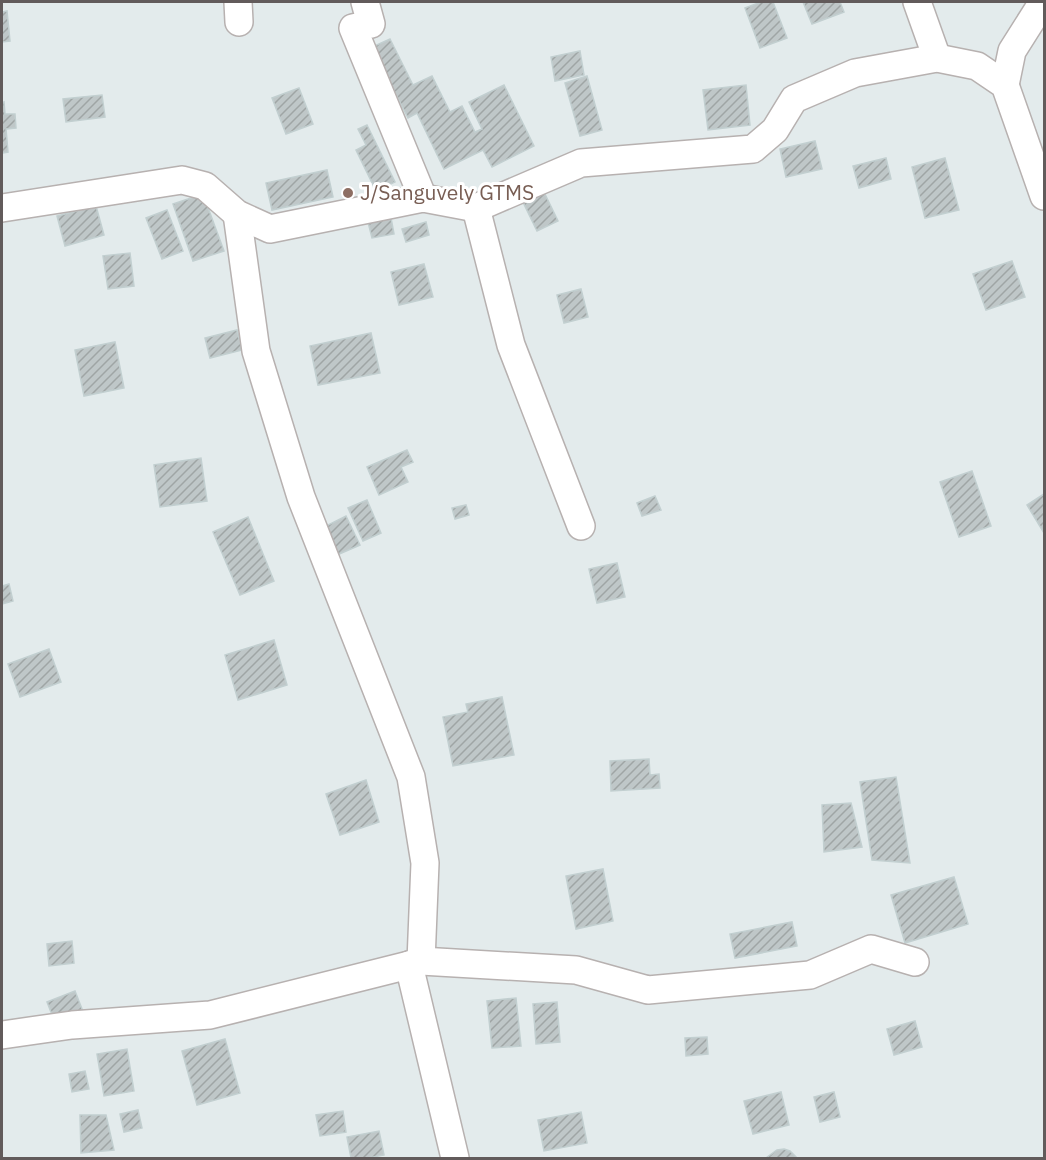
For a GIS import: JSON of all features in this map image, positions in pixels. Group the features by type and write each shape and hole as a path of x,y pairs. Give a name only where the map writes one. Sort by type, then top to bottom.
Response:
{"street":[{"path":"365,2 371,24 353,28 423,198"},
{"path":"917,2 937,58"},
{"path":"1043,2 1012,51 1005,85 1044,196"},
{"path":"2,208 182,180 205,186 237,214 270,229 423,198 476,208 581,163 753,149 776,130 794,99 855,73 937,58 977,66 1005,85"},
{"path":"476,208 511,345 581,526"},
{"path":"237,214 259,362 301,497 411,777 425,863 415,963 455,1158"},
{"path":"2,1035 72,1025 210,1015 415,963 576,970 648,990 810,975 871,949 915,962"}],"building":[{"path":"761,2 773,2 787,38 760,48 745,8"},
{"path":"803,2 840,2 844,12 812,24"},
{"path":"7,11 10,41 2,42 2,12"},
{"path":"390,39 413,85 432,76 450,112 462,106 475,132 482,129 469,102 504,85 534,146 492,167 483,150 444,169 417,113 408,118 372,47"},
{"path":"580,51 584,75 555,81 551,57"},
{"path":"587,76 602,130 580,136 565,83"},
{"path":"746,85 750,125 708,130 703,90"},
{"path":"299,88 313,124 286,134 272,98"},
{"path":"102,95 105,117 66,122 63,99"},
{"path":"4,102 5,114 15,114 16,128 6,129 8,152 2,153 2,103"},
{"path":"367,125 395,182 376,191 356,150 366,145 358,129"},
{"path":"815,141 822,169 786,177 780,149"},
{"path":"886,158 891,179 859,188 853,166"},
{"path":"945,158 959,210 925,218 912,167"},
{"path":"327,170 333,197 272,210 266,183"},
{"path":"542,188 558,221 537,231 521,198"},
{"path":"203,194 224,251 193,261 173,204"},
{"path":"96,206 104,235 65,246 57,216"},
{"path":"167,210 183,251 162,259 146,218"},
{"path":"391,218 394,234 372,238 368,222"},
{"path":"426,222 429,235 406,242 402,229"},
{"path":"130,253 134,286 108,289 103,256"},
{"path":"1012,261 1025,297 986,310 973,274"},
{"path":"424,264 433,297 399,305 391,272"},
{"path":"581,289 588,317 564,323 557,295"},
{"path":"237,330 242,350 210,358 205,338"},
{"path":"371,333 380,373 318,385 310,346"},
{"path":"115,342 124,388 84,396 75,350"},
{"path":"407,450 413,462 401,467 408,482 379,495 367,467"},
{"path":"201,458 207,501 160,507 154,465"},
{"path":"972,471 991,526 959,537 940,482"},
{"path":"1044,494 1044,533 1027,505"},
{"path":"655,496 661,510 642,516 637,503"},
{"path":"367,500 381,533 363,541 348,508"},
{"path":"466,505 469,515 455,519 452,508"},
{"path":"346,516 360,545 337,555 324,527"},
{"path":"248,517 274,581 240,595 213,532"},
{"path":"617,563 625,597 597,603 589,569"},
{"path":"9,584 13,601 2,604 2,586"},
{"path":"274,640 287,685 238,700 225,655"},
{"path":"49,649 61,682 20,697 8,664"},
{"path":"502,697 514,755 453,766 443,717 468,712 466,704"},
{"path":"649,759 650,775 659,774 660,788 611,791 610,761"},
{"path":"896,777 910,863 872,860 860,782"},
{"path":"366,780 379,822 340,835 326,794"},
{"path":"851,803 862,847 824,852 822,805"},
{"path":"603,869 613,921 576,929 566,876"},
{"path":"954,877 968,924 905,943 891,895"},
{"path":"792,922 797,946 735,958 730,934"},
{"path":"72,941 74,963 49,966 47,944"},
{"path":"75,991 84,1014 56,1025 47,1002"},
{"path":"516,998 521,1046 492,1048 487,1001"},
{"path":"557,1002 560,1042 536,1044 533,1004"},
{"path":"915,1021 922,1047 894,1055 887,1029"},
{"path":"707,1037 708,1054 686,1056 685,1038"},
{"path":"225,1039 240,1093 197,1105 182,1051"},
{"path":"127,1049 134,1091 104,1096 97,1054"},
{"path":"85,1071 89,1089 72,1092 69,1074"},
{"path":"781,1092 789,1125 753,1134 744,1101"},
{"path":"834,1092 840,1117 820,1122 814,1097"},
{"path":"138,1110 142,1128 124,1132 120,1114"},
{"path":"343,1111 346,1132 320,1136 316,1115"},
{"path":"581,1112 587,1143 544,1151 538,1120"},
{"path":"80,1115 106,1115 114,1150 81,1153"},
{"path":"379,1131 384,1155 351,1158 347,1137"},
{"path":"784,1149 797,1158 766,1158 777,1150"}],"place":[{"name":"J/Sanguvely GTMS","path":"348,193"}]}
